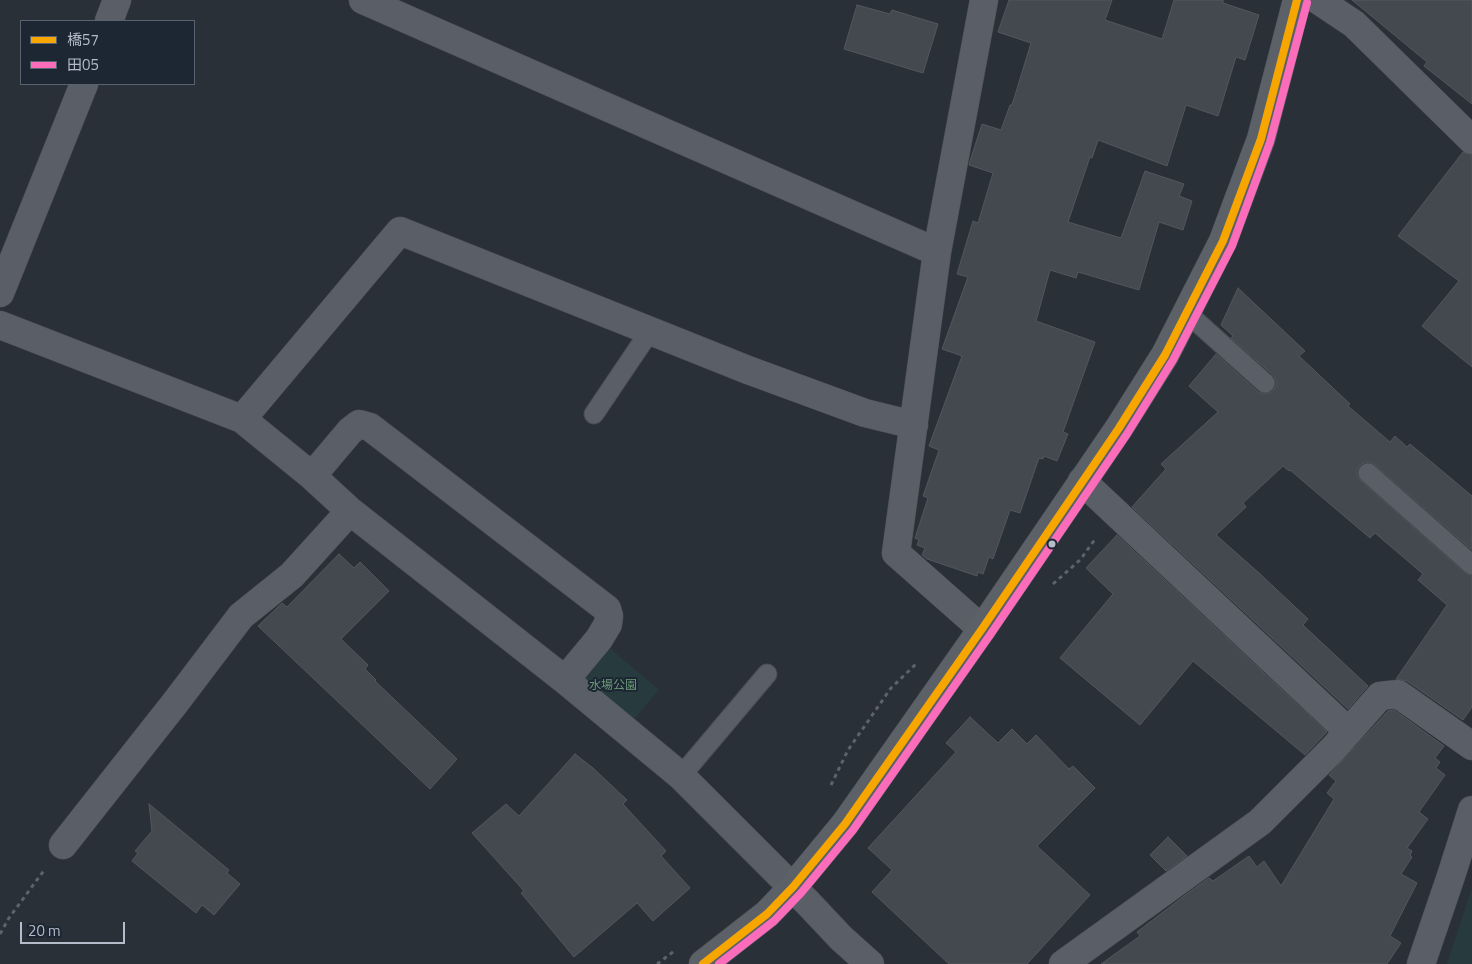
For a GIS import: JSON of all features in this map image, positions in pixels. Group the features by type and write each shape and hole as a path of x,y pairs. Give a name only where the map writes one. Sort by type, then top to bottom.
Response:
{"main road":[{"path":"704,964 767,914 845,824 982,629 1119,428 1165,355 1223,241 1261,139 1297,0"}],"street":[{"path":"109,20 118,0"},
{"path":"363,0 937,252"},
{"path":"982,629 896,553 937,252 984,0"},
{"path":"1318,0 1354,24 1472,140"},
{"path":"0,293 84,85"},
{"path":"242,419 400,230 748,370 865,413 914,425"},
{"path":"0,325 242,419 312,476 350,511 565,680 681,776 841,938 870,964"},
{"path":"312,476 350,431 359,424 370,427 607,608 608,624 599,640 565,680"},
{"path":"1082,481 1348,731"},
{"path":"63,845 175,703 240,616 292,575 350,511"},
{"path":"1063,964 1260,822 1333,749 1380,696 1398,694 1472,746"},
{"path":"1421,964 1452,876 1472,810"}],"lane":[{"path":"1187,313 1265,383"},
{"path":"594,414 650,331"},
{"path":"1368,473 1472,565"},
{"path":"681,776 767,674"}],"path":[{"path":"828,790 848,750 891,688 919,660"},
{"path":"0,934 9,918 63,845"}],"green space":[{"name":"水場公園","path":"599,639 659,690 625,730 565,680"},
{"path":"1472,888 1472,964 1447,964"}],"building":[{"path":"1009,0 1112,0 1105,20 1162,39 1174,0 1223,0 1223,3 1259,15 1245,60 1236,57 1218,116 1186,105 1167,166 1098,140 1092,158 1090,157 1068,222 1121,238 1145,171 1184,184 1179,196 1192,201 1183,230 1159,222 1139,290 1078,272 1076,278 1050,270 1036,321 1095,342 1063,432 1068,434 1057,461 1044,456 1043,459 1039,458 1020,513 1010,510 993,559 989,557 983,574 978,572 977,576 927,559 922,555 925,548 917,545 919,540 915,538 928,498 923,496 939,450 929,446 962,356 942,349 968,277 957,274 973,221 978,223 993,173 969,165 982,124 1001,130 1010,105 1012,105 1031,43 998,32"},
{"path":"1352,0 1472,0 1472,104 1424,66 1427,62"},
{"path":"857,5 890,14 892,10 938,24 923,73 844,49"},
{"path":"1463,152 1472,155 1472,367 1422,326 1459,281 1398,236"},
{"path":"1238,288 1305,351 1299,356 1350,404 1348,406 1390,442 1395,436 1407,447 1410,444 1472,496 1472,550 1371,462 1365,462 1357,470 1357,476 1361,481 1465,573 1472,576 1472,707 1463,720 1407,681 1396,679 1447,605 1418,580 1423,574 1375,533 1370,538 1290,470 1283,466 1243,503 1246,507 1216,535 1308,619 1303,625 1368,686 1348,709 1132,507 1166,469 1161,464 1218,412 1189,386 1216,354 1258,392 1263,394 1269,393 1276,386 1276,380 1273,375 1231,338 1233,336 1221,325"},
{"path":"1117,535 1327,732 1305,755 1193,661 1140,725 1060,658 1113,594 1086,568"},
{"path":"339,554 354,568 360,562 389,591 341,639 368,665 365,669 375,681 457,759 430,789 258,626 282,603 287,607"},
{"path":"1394,710 1444,746 1435,758 1440,762 1436,768 1445,775 1419,812 1428,819 1407,848 1412,851 1410,855 1412,857 1401,874 1417,883 1390,936 1401,943 1387,964 1101,964 1140,936 1137,932 1188,893 1209,878 1213,881 1249,856 1257,867 1264,861 1281,886 1334,799 1327,793 1336,781 1329,775 1388,711"},
{"path":"970,717 998,743 1012,729 1027,744 1036,735 1069,769 1073,766 1095,788 1037,846 1090,895 1027,964 949,964 872,892 892,870 868,848 956,752 946,743"},
{"path":"575,754 627,800 623,804 666,851 661,856 690,888 653,921 637,903 574,957 521,893 524,891 472,833 506,804 519,816"},
{"path":"149,804 229,870 227,873 240,884 214,915 202,905 196,913 132,861 138,853 135,851 152,831"},
{"path":"1168,837 1187,856 1166,871 1150,855"}],"transit line":[{"name":"橋57","path":"703,964 767,914 793,887 845,824 982,629 1119,428 1165,355 1223,241 1261,139 1297,0"},
{"name":"田05","path":"719,964 774,921 801,893 853,830 990,635 1127,434 1173,360 1232,246 1270,142 1307,3"}]}
